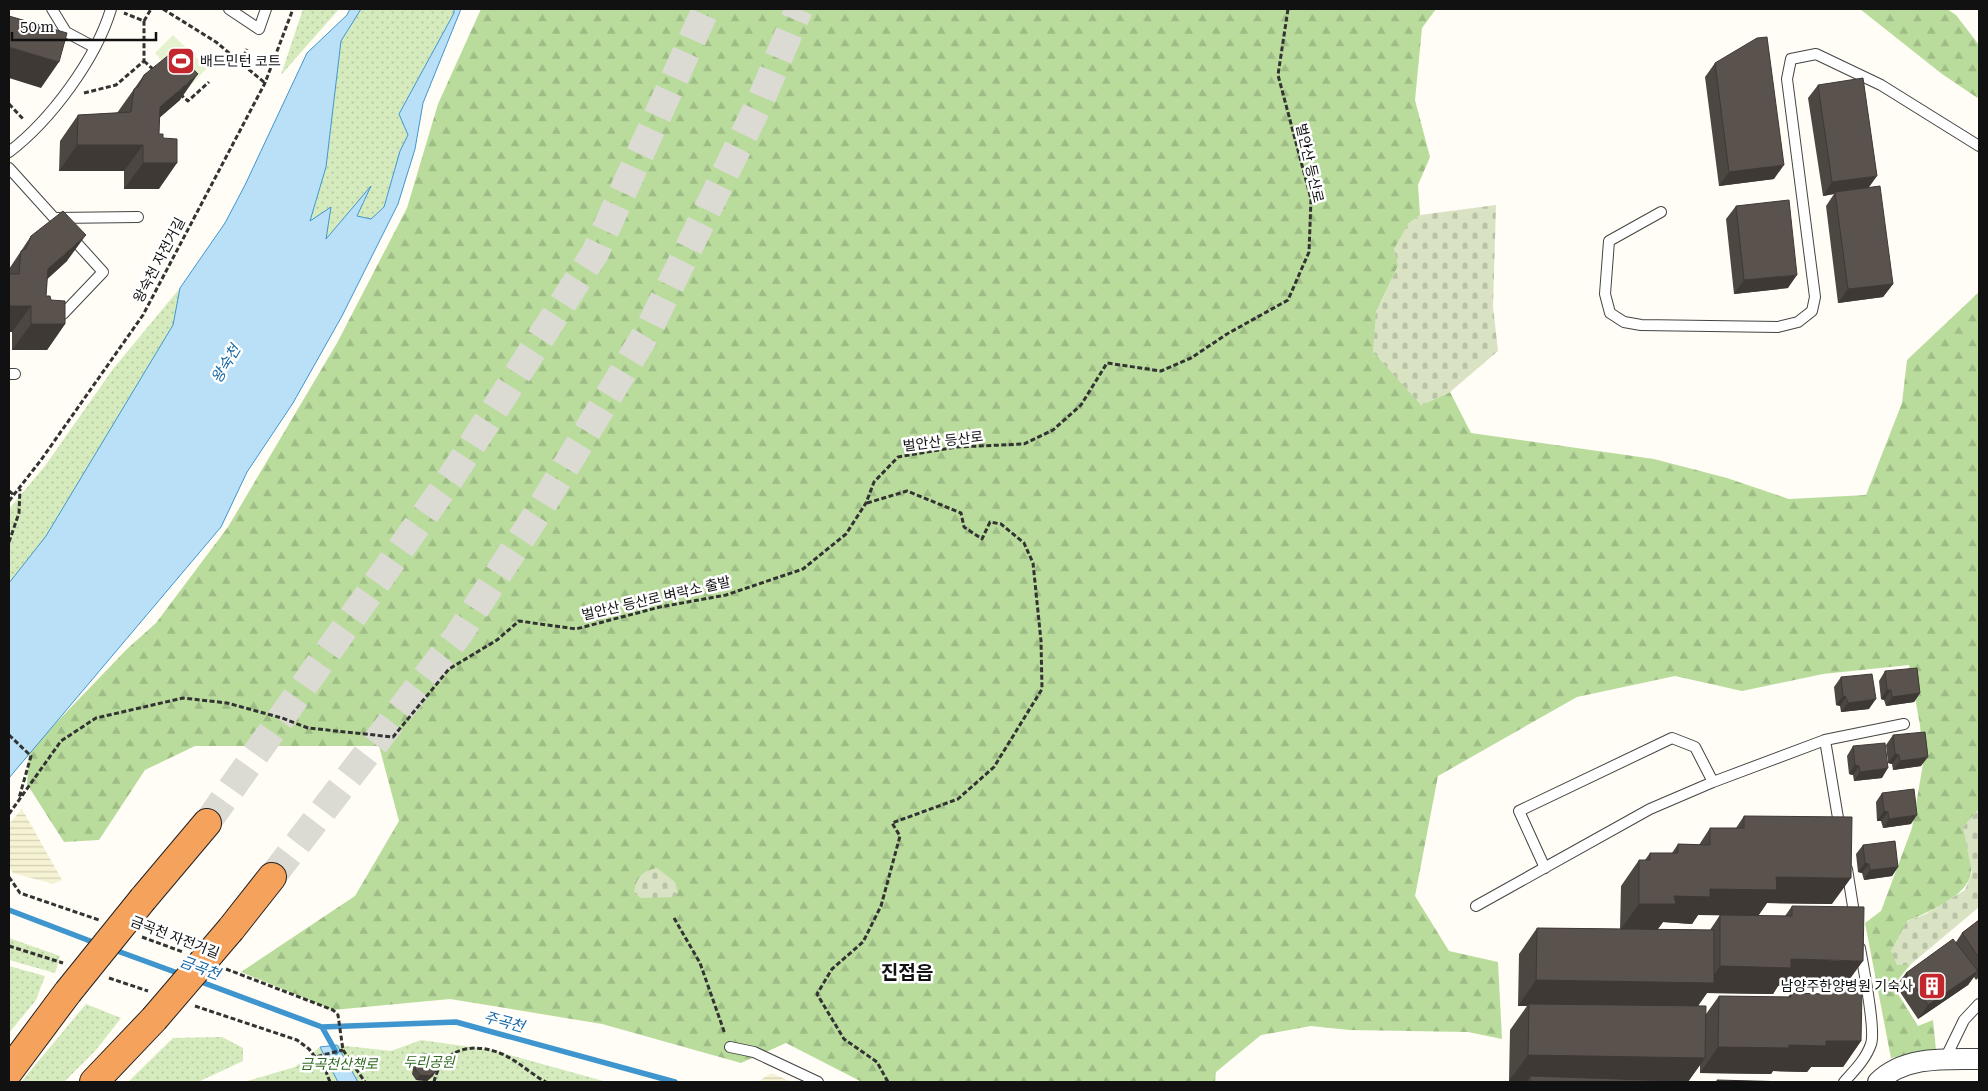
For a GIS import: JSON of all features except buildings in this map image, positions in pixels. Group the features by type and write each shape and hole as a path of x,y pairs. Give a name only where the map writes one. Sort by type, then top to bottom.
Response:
{"highway":[{"path":"9,1071 68,992 207,823"},
{"path":"94,1082 154,1019 232,929 272,877"}],"street":[{"path":"1878,1082 1894,1071 1920,1061 1979,1059"}],"lane":[{"path":"52,9 66,32 94,48"},
{"path":"229,9 259,29 266,9"},
{"path":"9,152 62,99 116,10"},
{"path":"1662,212 1609,241 1605,294 1610,313 1624,322 1641,325 1778,327 1798,322 1812,311 1815,297 1787,79 1791,59 1816,54 1881,85 1979,146"},
{"path":"9,168 103,272 63,314"},
{"path":"54,218 138,217"},
{"path":"1476,906 1650,809 1713,782 1824,740 1904,724"},
{"path":"1545,868 1519,811 1672,738 1695,747 1713,782"},
{"path":"1824,740 1842,842"},
{"path":"1844,1082 1861,1063 1872,1043 1868,995 1845,861"},
{"path":"1945,1059 1964,1020 1979,1004"},
{"path":"730,1046 754,1052 818,1082"}],"path":[{"path":"151,9 144,21 144,61 159,74"},
{"path":"163,9 216,42 264,83"},
{"name":"왕숙천 자전거길","path":"9,501 143,315 264,83 293,9"},
{"name":"벌안산 등산로","path":"866,503 874,482 898,457 957,447 1024,444 1054,430 1081,405 1107,363 1161,371 1191,358 1227,334 1288,300 1309,252 1310,199 1278,76 1288,9"},
{"path":"116,10 144,21"},
{"path":"240,63 247,49"},
{"path":"62,99 116,85 144,61"},
{"path":"174,88 188,101 210,82"},
{"path":"9,104 32,129"},
{"path":"9,542 15,530 19,513 20,488"},
{"path":"9,491 14,495"},
{"path":"866,503 906,491 961,513 964,527 982,539 990,522 1001,524 1024,543 1032,563 1041,641 1042,689 994,767 958,799 892,823 900,836 881,906 863,942 832,969 817,994 844,1039 877,1062 888,1082"},
{"name":"벌안산 등산로 벼락소 출발","path":"9,814 61,741 96,718 183,698 227,703 282,718 308,728 393,737 449,669 497,640 519,621 576,629 660,607 726,595 803,569 846,534 866,503"},
{"path":"9,736 31,756 19,800"},
{"path":"9,877 20,893 108,923"},
{"path":"674,918 700,963 730,1046"},
{"name":"금곡천 자전거길","path":"135,934 189,955"},
{"name":"금곡천 자전거길","path":"225,969 333,1010 338,1015 342,1050"},
{"path":"434,1082 442,1062 447,1058 464,1050 481,1048 498,1052 513,1060 530,1074 546,1082"},
{"path":"330,1082 322,1056 342,1050 365,1082"}],"shaded area":[{"path":"22,809 62,880 53,884 13,873 9,867 9,824"},
{"path":"771,1073 792,1082 759,1081"}],"green space":[{"path":"303,9 339,9 281,75"},
{"path":"361,9 454,9 454,13 399,114 408,135 400,151 384,207 371,219 357,216 370,188 325,240 331,208 310,222 326,167 341,41"},
{"path":"481,9 1436,9 1422,28 1415,100 1430,157 1418,185 1420,215 1408,224 1398,266 1376,312 1421,405 1450,392 1471,433 1654,459 1727,478 1789,499 1866,495 1902,403 1907,360 1979,292 1979,809 1963,827 1971,863 1971,873 1968,881 1963,889 1945,903 1907,921 1897,965 1910,965 1893,986 1918,1026 1933,1020 1936,1050 1891,1058 1865,923 1881,911 1912,828 1923,764 1920,725 1909,665 1823,674 1742,691 1675,676 1577,697 1438,776 1415,896 1449,951 1498,962 1502,1039 1468,1032 1349,1030 1311,1026 1261,1035 1216,1072 1215,1082 862,1082 786,1043 741,1063 602,1024 450,999 333,1010 241,972 355,896 399,821 379,746 195,746 145,770 99,840 64,842 27,784 29,751 127,649 156,623 228,527 337,343 407,208 438,104"},
{"path":"1860,9 1947,9 1956,15 1979,45 1979,99 1942,74"},
{"name":"배드민턴 코트","path":"173,35 207,68 188,88 155,53"},
{"path":"1496,205 1493,307 1498,351 1450,392 1421,405 1373,352 1376,312 1398,266 1394,249 1408,224 1420,215"},
{"path":"180,288 173,325 46,536 9,583 9,509 45,466 113,369"},
{"path":"1979,809 1979,907 1910,965 1897,965 1891,951 1907,921 1926,914 1965,890 1972,873 1963,827"},
{"path":"657,868 675,882 678,893 674,897 641,898 634,893 638,879 647,871"},
{"path":"9,938 60,956 55,973 9,960"},
{"path":"9,966 45,976 36,1000 9,1033"},
{"path":"86,1004 121,1018 96,1050 64,1082 21,1082"},
{"path":"222,1037 243,1048 243,1061 198,1082 128,1082 173,1038"},
{"path":"421,1040 492,1050 607,1082 244,1082 295,1067 320,1047 337,1045 391,1051"}],"water":[{"name":"왕숙천","path":"350,9 361,9 341,41 326,167 310,221 331,207 326,239 371,186 357,216 371,219 384,207 400,151 408,135 399,114 454,13 454,9 461,9 423,103 415,149 398,204 342,316 293,403 247,472 221,527 9,778 9,583 46,536 173,325 180,288 225,223 245,185 307,53 347,15"},
{"path":"337,1045 358,1082 338,1082 320,1047"}],"waterway":[{"name":"금곡천","path":"9,910 98,944"},
{"name":"금곡천","path":"112,949 183,975"},
{"name":"금곡천","path":"196,980 322,1027 336,1052"},
{"name":"주곡천","path":"322,1027 456,1022 675,1082"}],"tunnel":[{"path":"207,823 450,479 595,253 706,9"},
{"path":"272,877 459,634 537,514 649,329 761,100 799,9"}],"place":[{"name":"배드민턴 코트","path":"181,61"},
{"name":"남양주한양병원 기숙사","path":"1932,986"}],"district":[{"name":"진접읍","path":"907,972"}],"park label":[{"name":"두리공원","path":"429,1062"},
{"name":"금곡천산책로","path":"339,1064"}]}
